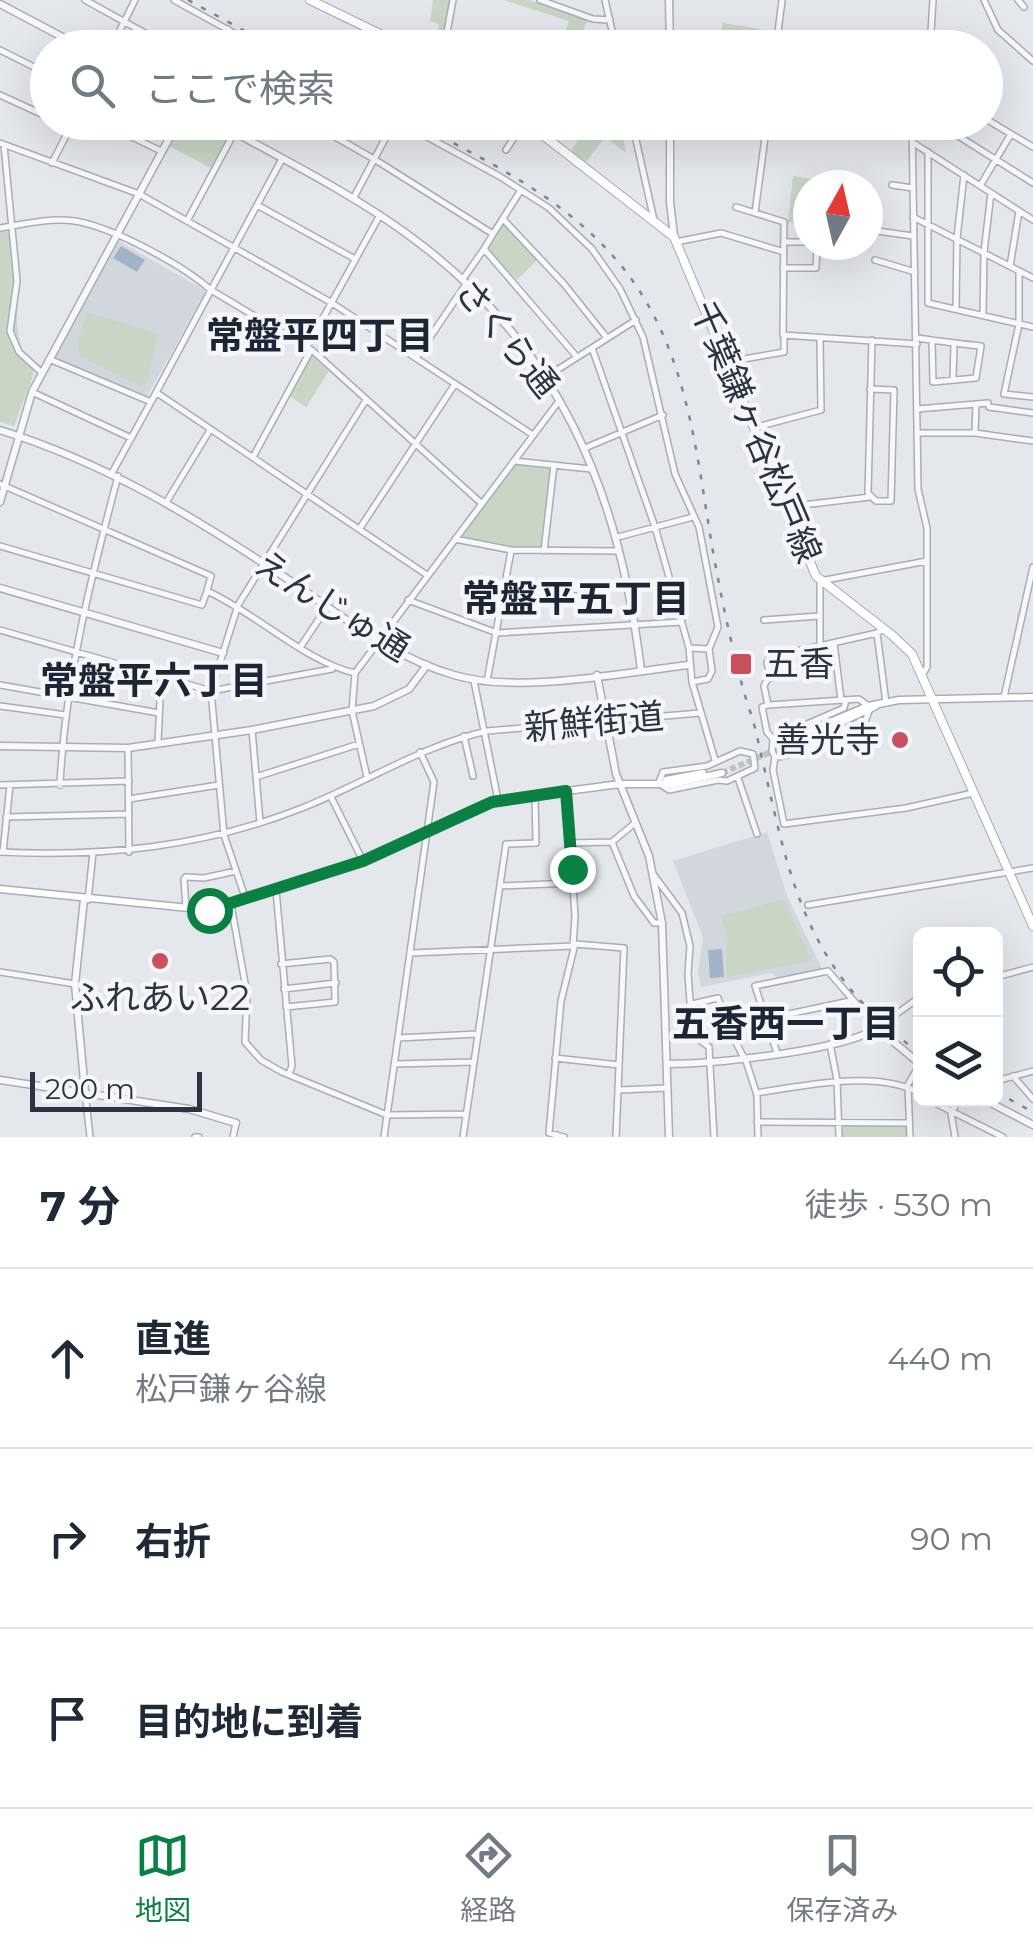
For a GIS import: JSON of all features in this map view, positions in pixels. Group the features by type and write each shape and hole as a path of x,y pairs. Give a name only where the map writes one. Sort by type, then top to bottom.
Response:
{"main road":[{"path":"310,0 372,30"},
{"name":"千葉鎌ヶ谷松戸線","path":"549,140 675,239 820,581 905,646 923,674 1033,926"},
{"path":"812,732 886,703 934,697 1033,697"},
{"path":"0,888 209,910 363,861 498,800 620,784 658,783 722,771"}],"street":[{"path":"85,0 139,30"},
{"path":"120,30 135,0"},
{"path":"174,0 228,30"},
{"path":"448,30 454,0"},
{"path":"540,0 592,19 610,20"},
{"path":"605,0 612,30"},
{"path":"669,0 670,30"},
{"path":"778,30 782,0"},
{"path":"931,30 933,0"},
{"path":"1018,0 1024,7"},
{"path":"987,1 998,30"},
{"path":"0,4 49,30"},
{"path":"1003,34 1033,60"},
{"path":"0,50 30,65"},
{"path":"0,95 30,109"},
{"path":"1003,129 1033,146"},
{"path":"980,186 1011,134"},
{"path":"52,162 63,140"},
{"path":"138,140 162,151"},
{"path":"0,502 2,485 41,372 168,140"},
{"path":"187,221 230,140"},
{"name":"さくら通","path":"247,140 380,216 429,251 500,319 545,378 585,448 618,538 636,625 640,670"},
{"path":"340,140 493,234"},
{"path":"352,199 386,140"},
{"path":"431,140 522,189 563,220 592,249 636,320 648,355 675,474 699,527 718,626 709,649 712,676 692,682"},
{"path":"506,150 513,140"},
{"path":"636,140 654,220"},
{"path":"670,140 670,202 675,239 721,233 784,252"},
{"path":"756,213 765,140"},
{"path":"914,140 918,489 927,528 927,663 923,674"},
{"path":"964,140 1033,184"},
{"path":"41,372 19,352 12,337 17,294 2,144 138,194 332,303 532,435"},
{"path":"915,144 1033,220"},
{"path":"928,152 928,303 1033,327"},
{"path":"60,785 75,652 115,475 131,438 282,159"},
{"path":"956,309 957,238 964,176"},
{"path":"892,185 913,188"},
{"path":"416,358 522,189"},
{"path":"983,315 984,252 992,193"},
{"path":"257,205 356,260"},
{"path":"726,362 784,352 784,222 736,207"},
{"path":"1010,266 1019,211"},
{"path":"252,458 380,216"},
{"path":"913,216 1033,278"},
{"path":"503,219 608,338"},
{"path":"0,228 75,220 116,235 309,348 481,503"},
{"path":"883,232 914,236"},
{"path":"784,242 793,242"},
{"path":"484,249 577,358"},
{"path":"783,268 816,268 816,260"},
{"path":"876,260 914,272"},
{"path":"1019,271 1019,324 1004,394 1033,397"},
{"path":"915,290 928,292"},
{"path":"545,378 636,320"},
{"path":"784,335 932,340 981,346 976,378 933,382 932,340"},
{"path":"754,428 820,410 820,337"},
{"path":"870,497 872,340"},
{"path":"953,382 954,343"},
{"path":"592,348 655,528 715,760"},
{"path":"49,359 151,402"},
{"path":"360,529 455,384"},
{"path":"786,508 870,497 876,501 891,500 894,390 870,389"},
{"path":"32,392 131,438"},
{"path":"156,392 427,574"},
{"path":"246,900 224,834 212,692 238,605 366,400"},
{"path":"368,777 352,711 356,673 559,401"},
{"path":"917,410 976,404 1033,413"},
{"path":"975,433 976,404"},
{"path":"585,448 663,415"},
{"name":"えんじゅ通","path":"0,430 115,475 167,501 378,640 427,665 474,680 512,682 688,665"},
{"path":"167,501 210,430"},
{"path":"918,432 975,433 1033,441"},
{"path":"514,461 594,469"},
{"path":"544,551 554,465"},
{"path":"0,546 202,605 211,576 2,485"},
{"path":"618,538 693,517"},
{"path":"454,539 511,550 621,551"},
{"path":"487,681 511,550"},
{"path":"820,646 820,581 927,561"},
{"path":"1004,697 1033,567"},
{"path":"504,594 629,586"},
{"path":"0,588 223,653"},
{"path":"207,591 238,605 335,668 356,673"},
{"path":"408,600 496,633 682,622"},
{"path":"301,646 328,606"},
{"path":"764,620 819,616"},
{"path":"0,630 212,692 335,668"},
{"path":"768,705 764,686 770,675 768,658 881,631 886,703"},
{"path":"772,738 844,708 834,643"},
{"path":"689,648 709,649"},
{"path":"770,675 784,675 780,654"},
{"path":"0,746 128,748 252,730 352,711 394,698 409,689 427,665"},
{"path":"597,675 620,784 637,820 662,924 670,1137"},
{"path":"158,746 161,677"},
{"path":"474,680 498,800"},
{"path":"0,685 158,713"},
{"path":"776,757 783,758 866,719 863,700 762,707 776,757 773,770 784,824 906,808 975,793"},
{"path":"0,706 66,714"},
{"name":"新鮮街道","path":"1,852 130,852 224,834 302,808 420,752 464,736 700,713"},
{"path":"252,730 260,823"},
{"path":"464,736 473,776"},
{"path":"256,777 359,744"},
{"path":"128,748 130,852"},
{"path":"740,751 750,752 755,768 738,778 669,790 658,783 663,772 707,766 715,760 740,751"},
{"path":"384,1137 434,782 420,752"},
{"path":"738,778 757,834"},
{"path":"0,785 129,781"},
{"path":"1,852 10,785"},
{"path":"129,800 220,785"},
{"path":"564,1137 549,1135 560,1001 576,916 566,791"},
{"path":"463,1137 506,844 536,843 535,795"},
{"path":"330,796 363,861"},
{"path":"6,817 129,814"},
{"path":"570,843 612,842 637,820"},
{"path":"612,842 634,896 654,923 662,924"},
{"path":"90,1137 75,984 93,854"},
{"path":"808,905 1033,868"},
{"path":"186,910 186,877 204,878 236,871"},
{"path":"653,874 682,913 690,946 692,1029 709,1047 714,1137"},
{"path":"500,886 572,883"},
{"path":"276,890 292,1066 289,1074"},
{"path":"231,905 248,994 245,1042 261,1060 387,1116 466,1114"},
{"path":"410,953 573,946 624,948 616,1137"},
{"path":"281,964 330,959 334,962 335,1002 286,1007"},
{"path":"1003,975 1033,968"},
{"path":"777,1052 754,986 828,971 877,1028 913,1058"},
{"path":"0,972 75,984"},
{"path":"284,989 336,983"},
{"path":"692,1004 718,998 756,1093 758,1137"},
{"path":"765,1018 851,1001"},
{"path":"666,1064 710,1064 859,1038 913,1002"},
{"path":"398,1038 477,1034"},
{"path":"830,1044 839,1137"},
{"path":"555,1058 619,1066"},
{"path":"394,1064 473,1062"},
{"path":"1003,1080 1033,1071"},
{"path":"1014,1076 1033,1099"},
{"path":"910,1137 908,1086 913,1077"},
{"path":"0,1080 189,1108 236,1122 232,1137"},
{"path":"756,1093 836,1080 913,1089"},
{"path":"619,1090 667,1088"},
{"path":"940,1107 1003,1137"},
{"path":"954,1107 950,1113 955,1137"},
{"path":"998,1107 1033,1125"},
{"path":"757,1122 909,1123"}],"shaded area":[{"path":"117,240 205,293 146,398 53,357"},
{"path":"767,832 787,896 822,969 778,978 771,973 701,987 698,972 703,937 673,861"}],"green space":[{"path":"433,0 450,0 444,30 438,30 439,24 430,21"},
{"path":"503,0 530,0 587,21 584,30 566,30 569,21"},
{"path":"723,23 765,30 722,30"},
{"path":"173,140 227,140 212,169 170,146"},
{"path":"578,140 603,140 586,162 571,151"},
{"path":"609,140 624,140 626,153"},
{"path":"793,176 793,223 788,222"},
{"path":"504,224 537,260 517,280 488,249"},
{"path":"8,231 17,267 19,336 33,370 14,426 0,422 0,232"},
{"path":"87,312 158,334 147,383 139,386 81,357 77,343"},
{"path":"312,356 329,371 306,407 288,395"},
{"path":"515,464 550,469 543,546 516,547 461,538"},
{"path":"784,899 812,961 726,977 727,935 721,916"},
{"path":"844,1124 907,1125 907,1137 841,1137"}],"water":[{"path":"121,246 145,260 137,272 113,258"},
{"path":"722,949 724,977 710,978 708,950"}],"tunnel":[{"path":"722,773 813,734"}],"railway":[{"path":"188,0 243,30"},
{"path":"447,140 524,183 574,219 619,263 659,326 684,394 732,646 778,827 804,911 847,985 879,1020 913,1047"},
{"path":"1003,1096 1033,1112"}],"place":[{"name":"五香","path":"741,664"},
{"name":"善光寺","path":"900,740"},
{"name":"ふれあい22","path":"160,961"}],"district":[{"name":"常盤平四丁目","path":"320,336"},
{"name":"常盤平五丁目","path":"576,599"},
{"name":"常盤平六丁目","path":"154,681"},
{"name":"五香西一丁目","path":"786,1024"}],"route":[{"path":"209,910 363,861 492,802 566,791 572,869"}]}
